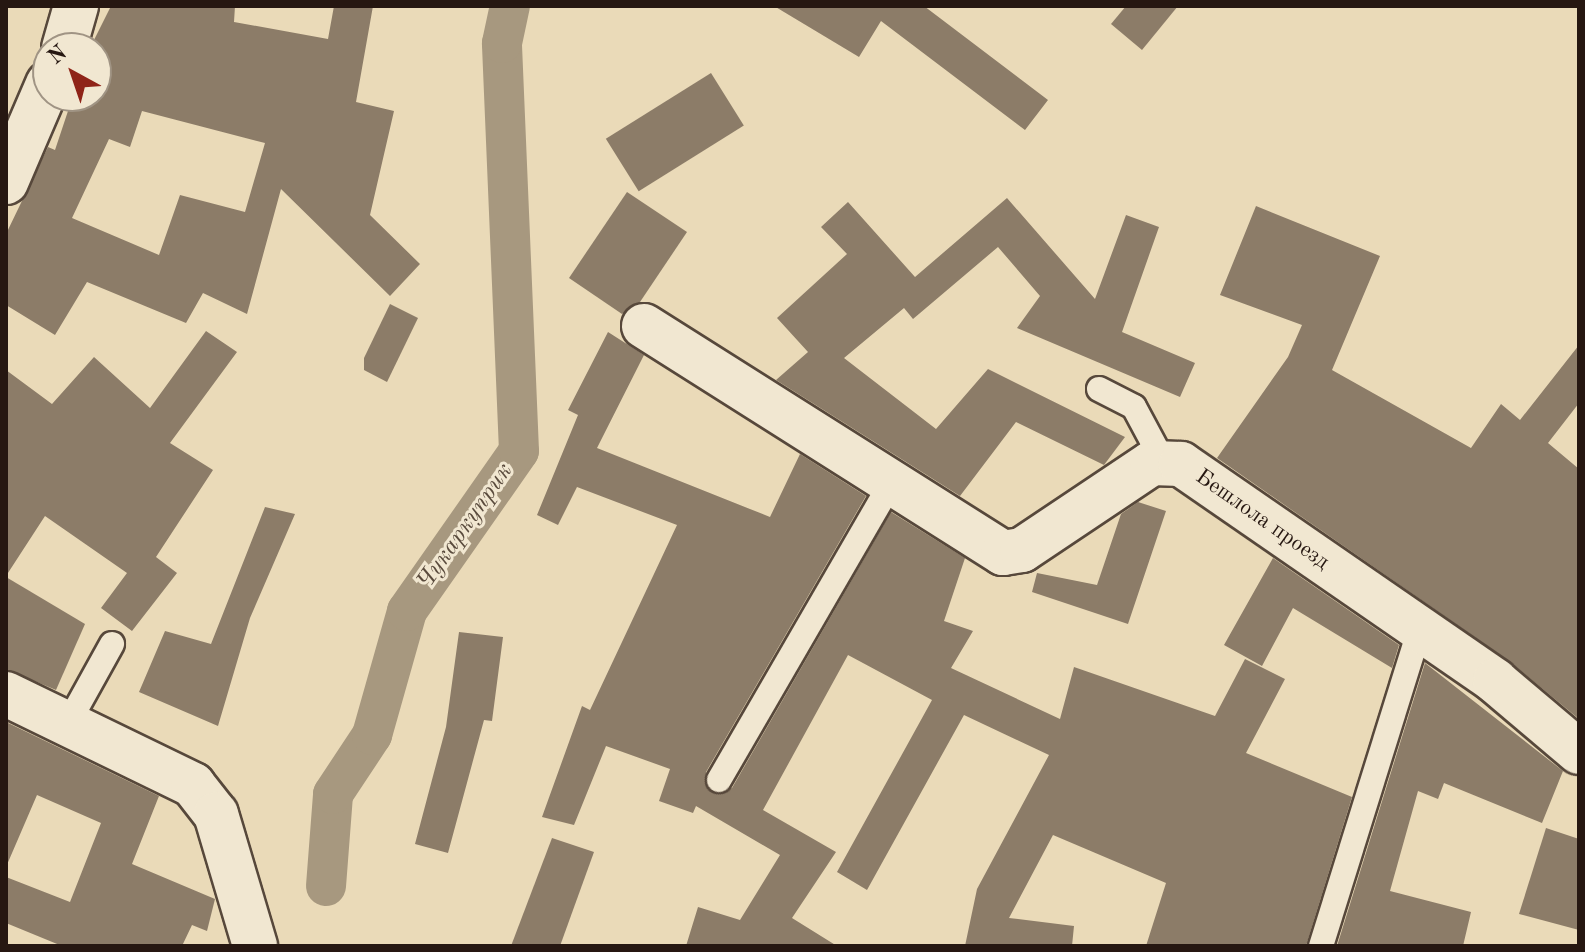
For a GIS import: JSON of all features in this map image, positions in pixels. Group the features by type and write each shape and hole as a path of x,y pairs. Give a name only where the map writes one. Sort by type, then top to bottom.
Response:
{"street":[{"path":"69,32 76,6"},
{"path":"6,182 36,112"},
{"path":"644,326 1014,554 1163,461"},
{"name":"Бешлола проезд","path":"1163,461 1181,464 1420,628 1579,752"},
{"path":"6,694 66,727 193,785 216,814 250,928"}],"lane":[{"path":"1099,389 1134,407 1163,461"},
{"path":"719,780 892,481"},
{"path":"1321,946 1420,628"},
{"path":"66,727 112,644"}],"building":[{"path":"111,6 235,6 234,22 328,39 334,6 373,6 356,102 394,111 370,215 420,264 390,296 281,189 247,314 203,293 186,323 87,282 55,335 6,305 6,234 48,147 55,150 68,112 112,112 112,32 98,32","holes":["142,111 265,143 245,212 180,195 159,255 72,218 109,139 130,147"]},
{"path":"774,6 924,6 1048,100 1025,130 881,21 859,57"},
{"path":"1126,6 1178,6 1142,50 1111,24"},
{"path":"711,73 744,126 639,191 606,139"},
{"path":"627,192 687,232 640,302 622,314 569,278"},
{"path":"1007,198 1095,299 1126,215 1159,227 1122,332 1195,363 1180,397 1017,328 1040,296 998,247 913,319 904,308 844,358 936,429 988,369 1125,437 1104,465 1016,422 960,496 776,380 808,352 777,318 847,254 821,227 848,202 915,277"},
{"path":"1256,206 1380,256 1332,370 1471,448 1501,404 1520,420 1579,345 1579,403 1548,443 1579,469 1579,719 1509,661 1217,458 1288,357 1302,325 1220,295"},
{"path":"390,304 418,318 387,382 364,370 364,358"},
{"path":"206,331 237,352 170,443 213,470 156,557 177,573 132,631 101,608 127,573 45,516 6,576 6,370 52,404 94,357 150,408"},
{"path":"608,332 644,355 597,448 770,517 800,454 866,496 706,772 711,792 732,788 891,512 965,558 944,621 973,631 951,668 1060,719 1074,667 1215,716 1245,659 1285,679 1246,753 1352,797 1306,946 1146,946 1166,883 1053,835 1009,918 1074,926 1072,946 965,946 977,889 1049,755 964,715 867,890 837,872 932,700 848,655 763,810 836,852 792,918 837,946 686,946 698,907 740,920 780,855 696,806 693,813 659,801 670,769 606,746 574,825 542,817 582,706 590,710 677,525 577,487 558,525 537,515 578,415 568,410"},
{"path":"1138,502 1166,511 1128,624 1032,592 1037,573 1097,585 1121,514"},
{"path":"265,507 295,514 250,618 218,726 139,692 165,631 211,644"},
{"path":"1273,558 1399,645 1392,668 1293,608 1262,666 1224,645"},
{"path":"6,577 85,624 56,690 6,669"},
{"path":"459,632 503,637 492,721 484,720 448,853 415,844 446,727"},
{"path":"1425,663 1563,771 1542,823 1444,783 1438,799 1418,791 1390,891 1471,912 1463,946 1337,946"},
{"path":"6,722 159,796 132,864 215,899 207,931 192,925 182,946 62,946 6,923 6,877 70,902 101,823 37,795 6,867"},
{"path":"1546,828 1579,839 1579,930 1519,914"},
{"path":"552,838 594,852 560,946 511,946"}],"waterway":[{"name":"Чукаркуприк","path":"326,886 333,794 372,735 407,611 519,451 502,43 510,6"}]}
